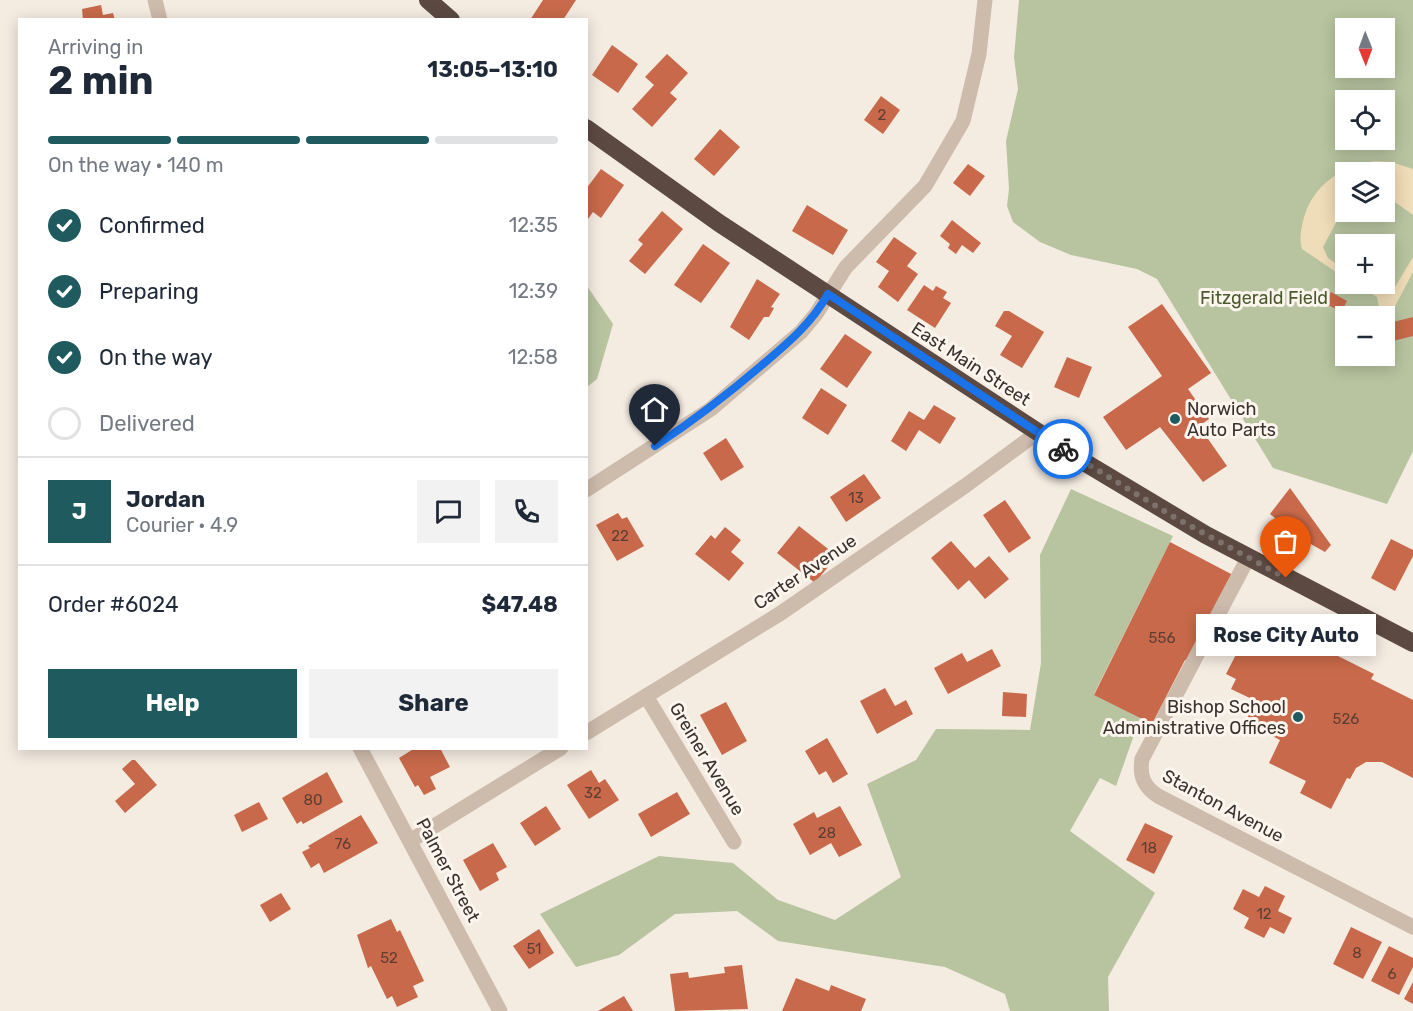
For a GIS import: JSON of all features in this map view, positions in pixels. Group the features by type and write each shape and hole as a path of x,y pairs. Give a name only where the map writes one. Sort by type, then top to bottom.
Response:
{"highway":[{"path":"428,0 449,18"},
{"name":"East Main Street","path":"588,129 676,194 1037,433 1152,504 1248,558 1413,643"}],"street":[{"path":"155,0 160,18"},
{"path":"588,489 711,409 809,324 846,267 925,186 963,121 979,54 985,0"},
{"name":"Carter Avenue","path":"588,732 781,613 1037,433"},
{"name":"Stanton Avenue","path":"1248,558 1142,759 1141,776 1145,784 1158,796 1413,927"},
{"name":"Greiner Avenue","path":"646,696 734,842"},
{"name":"Palmer Street","path":"361,750 500,1011"},
{"path":"410,841 558,750"}],"green space":[{"name":"Fitzgerald Field","path":"1019,0 1413,0 1413,451 1387,504 1273,468 1157,279 1137,269 1071,255 1040,242 1013,222 1007,206 1009,189 1006,141 1018,89 1014,57"},
{"path":"588,287 613,324 597,379 588,386"},
{"path":"1071,489 1173,536 1094,694 1140,718 1116,786 1100,778 1070,831 1155,893 1108,977 1109,1011 1010,1011 1005,994 945,967 778,941 737,911 675,914 619,955 576,967 540,914 659,856 733,863 778,900 835,920 901,877 867,784 916,760 936,729 1030,730 1041,663 1040,555"}],"sand":[{"path":"1395,163 1413,169 1413,215 1395,202"},
{"path":"1335,176 1336,222 1323,247 1328,258 1335,263 1335,271 1302,249 1300,239 1307,208 1313,197"},
{"path":"1413,257 1413,272 1395,306 1379,306 1377,297 1372,294 1395,294 1395,287"}],"building":[{"path":"543,0 576,0 564,18 531,18"},
{"path":"101,5 103,15 113,13 114,18 83,18 82,9"},
{"path":"612,45 638,64 618,93 592,75"},
{"path":"667,54 688,73 670,93 677,99 652,127 632,109 654,85 645,77"},
{"path":"881,96 900,110 883,134 864,120"},
{"path":"720,129 740,147 714,176 694,159"},
{"path":"968,164 985,176 970,196 953,183"},
{"path":"601,169 624,185 601,218 593,212 588,219 588,186"},
{"path":"807,205 848,230 833,255 792,231"},
{"path":"662,211 683,229 645,274 629,261 643,244 638,240"},
{"path":"952,220 981,243 973,253 962,245 956,254 948,248 950,244 940,236"},
{"path":"894,237 917,253 907,266 918,274 898,302 878,287 889,271 876,262"},
{"path":"703,244 730,263 701,303 674,285"},
{"path":"757,279 780,294 771,307 774,308 769,317 764,317 749,340 730,327"},
{"path":"924,285 933,291 936,286 947,292 943,298 951,303 935,328 907,310"},
{"path":"1331,292 1347,301 1344,306 1335,306 1335,309 1325,303"},
{"path":"1162,304 1211,373 1188,389 1209,419 1199,426 1227,466 1203,482 1160,427 1126,450 1103,417 1162,376 1128,327"},
{"path":"1004,311 1009,311 1044,332 1022,368 1000,355 1012,336 995,326"},
{"path":"1413,317 1413,336 1395,340 1395,322"},
{"path":"845,334 872,352 847,388 820,369"},
{"path":"1067,357 1092,367 1079,398 1054,387"},
{"path":"821,388 847,405 828,435 802,418"},
{"path":"934,405 956,418 940,444 919,430 906,451 891,441 909,411 924,420"},
{"path":"726,438 744,467 721,481 703,453"},
{"path":"864,474 881,498 846,522 830,497"},
{"path":"1290,488 1331,545 1325,552 1300,538 1270,514"},
{"path":"1005,500 1031,538 1009,553 983,515"},
{"path":"618,513 622,519 627,517 644,546 617,561 596,525"},
{"path":"799,526 837,556 815,583 777,553"},
{"path":"725,527 741,540 731,552 744,563 729,581 695,554 711,535 715,539"},
{"path":"1391,539 1413,550 1413,556 1395,591 1371,578"},
{"path":"951,541 975,568 989,556 1009,579 985,599 969,580 958,590 931,558"},
{"path":"1170,542 1233,575 1189,661 1185,660 1152,724 1094,695"},
{"path":"1266,620 1374,674 1371,679 1413,700 1413,778 1382,762 1366,762 1356,768 1350,779 1347,778 1331,809 1300,793 1306,781 1269,763 1280,740 1245,722 1256,701 1231,689 1236,679 1226,674 1250,627 1260,632"},
{"path":"992,649 1001,666 948,694 934,668 962,653 967,662"},
{"path":"885,688 895,706 906,700 913,714 877,734 860,701"},
{"path":"1003,692 1027,694 1026,717 1002,716"},
{"path":"726,702 747,741 722,755 700,715"},
{"path":"827,738 848,774 833,783 826,771 819,775 805,751"},
{"path":"412,750 441,750 450,767 430,777 436,789 424,795 418,785 415,787 399,758"},
{"path":"135,760 157,785 125,813 115,801 135,784 122,769"},
{"path":"591,770 599,783 605,779 619,800 589,819 567,785"},
{"path":"327,772 343,802 303,824 301,821 297,824 282,798"},
{"path":"677,792 690,814 651,837 638,814"},
{"path":"259,802 268,819 242,832 234,815"},
{"path":"546,806 561,829 535,846 520,823"},
{"path":"840,806 862,845 839,857 831,843 810,855 793,824 814,812 817,818"},
{"path":"361,815 378,843 324,873 319,863 311,868 302,852 310,848 308,846"},
{"path":"1145,823 1173,836 1154,874 1126,860"},
{"path":"493,843 507,867 496,873 499,880 480,891 463,860"},
{"path":"1265,886 1285,896 1278,911 1292,918 1284,934 1270,927 1264,938 1244,928 1249,918 1233,909 1243,889 1259,897"},
{"path":"281,893 291,909 270,922 260,905"},
{"path":"391,919 397,932 400,930 424,981 413,986 418,997 397,1007 392,996 387,999 371,966 368,968 357,935"},
{"path":"1351,927 1382,942 1363,979 1333,964"},
{"path":"539,929 554,953 529,969 513,946"},
{"path":"1389,946 1413,958 1413,967 1399,995 1371,981"},
{"path":"742,965 748,1009 675,1011 670,974 688,972 689,978 725,973 724,967"},
{"path":"796,978 829,991 831,985 866,999 861,1011 782,1011"},
{"path":"1413,982 1413,1004 1404,999"},
{"path":"624,996 633,1011 598,1011"}],"way so far":[{"path":"1063,449 1174,517 1286,578"}],"place":[{"name":"Norwich Auto Parts","path":"1175,419"},
{"name":"Rose City Auto","path":"1286,578"},
{"name":"Bishop School Administrative Offices","path":"1298,717"}],"route":[{"path":"655,446 711,409 801,332 809,324 828,294 1063,449"}]}
